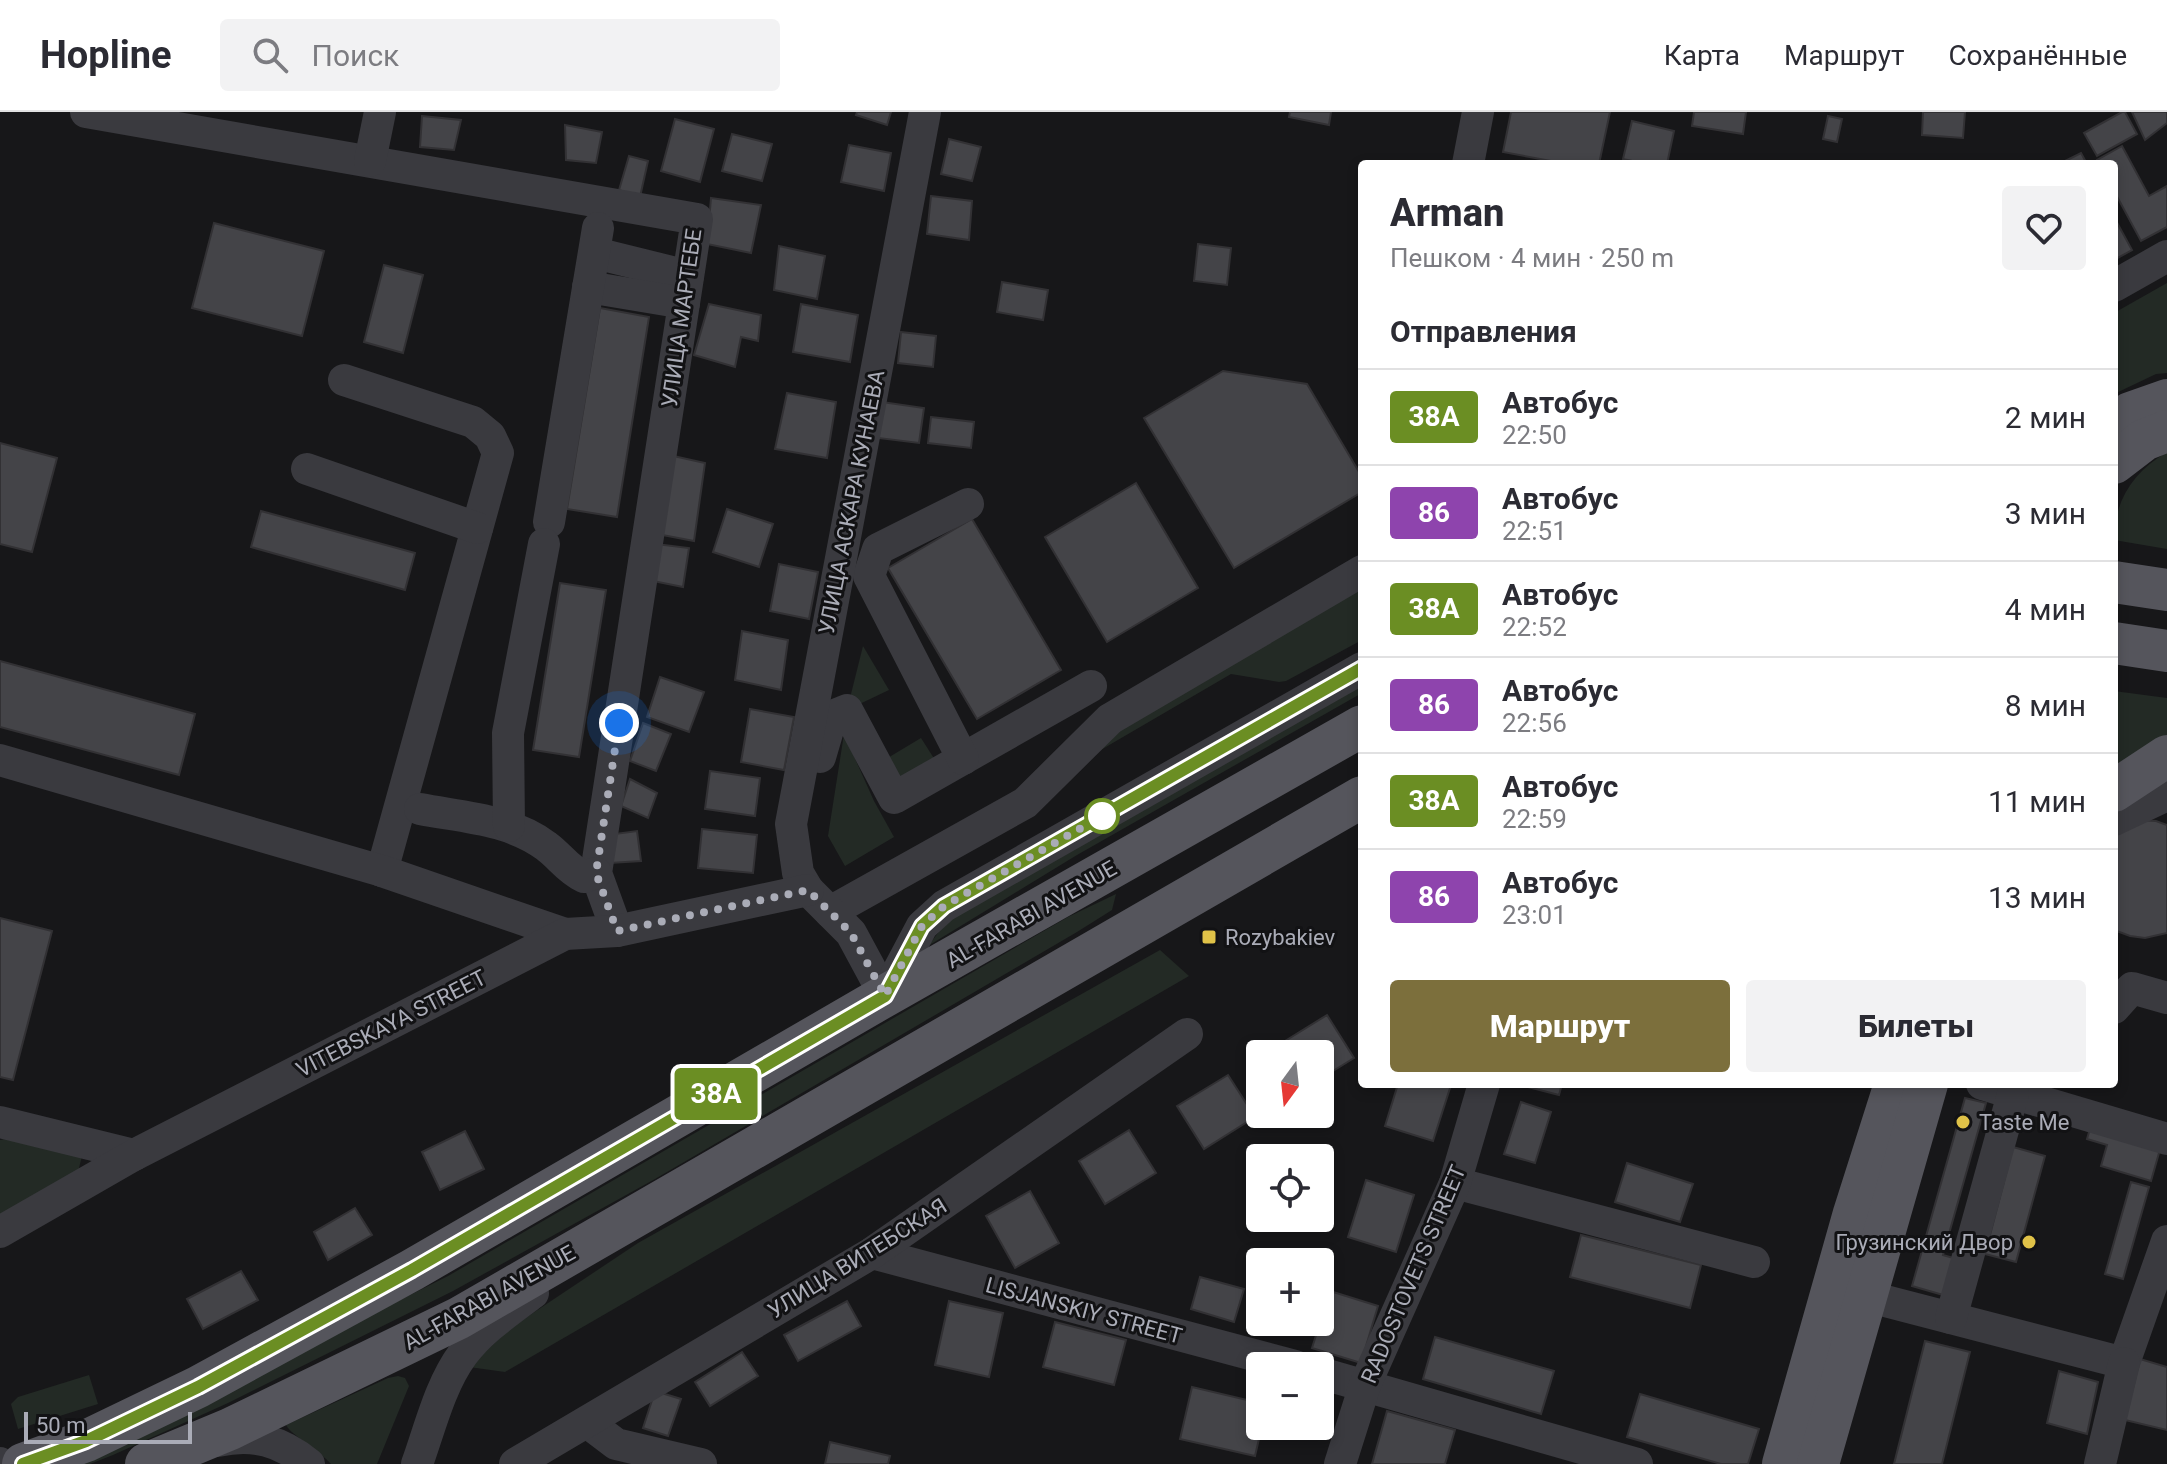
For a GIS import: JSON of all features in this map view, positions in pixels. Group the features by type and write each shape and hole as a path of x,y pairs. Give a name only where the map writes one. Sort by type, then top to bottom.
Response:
{"main road":[{"path":"2118,421 2130,413 2167,400"},
{"path":"2118,458 2144,440 2167,431"},
{"path":"2118,582 2167,587"},
{"path":"2118,644 2167,651"},
{"name":"AL-FARABI AVENUE","path":"23,1464 86,1441 198,1387 412,1270 885,996 1358,728"},
{"path":"2148,802 2167,756"},
{"name":"AL-FARABI AVENUE","path":"163,1457 230,1429 459,1318 1358,799"},
{"path":"1315,825 1358,814"},
{"path":"1854,1213 1865,1130 1861,1088"},
{"path":"1783,1464 1854,1213 1894,1088"},
{"path":"1818,1464 1929,1088"}],"street":[{"name":"УЛИЦА МАРТЕБЕ","path":"86,112 697,219 596,873 617,931"},
{"path":"370,161 380,112"},
{"name":"УЛИЦА АСКАРА КУНАЕВА","path":"819,901 798,873 791,824 925,112"},
{"path":"1469,160 1478,112"},
{"path":"509,826 508,733 597,240 686,290"},
{"path":"2118,284 2167,256"},
{"path":"588,287 686,290"},
{"path":"344,380 473,422 490,436 498,453 382,871"},
{"path":"307,469 477,528"},
{"path":"963,759 869,576 878,549 968,504"},
{"name":"VITEBSKAYA STREET","path":"0,1232 134,1155 565,934 617,931 819,901 1025,803 1110,719 1358,573"},
{"path":"885,996 922,926 944,906 1358,670"},
{"path":"795,849 832,716 847,710 894,798 1091,686"},
{"path":"0,760 382,871 565,934"},
{"path":"2118,818 2148,802"},
{"path":"420,809 509,826 546,846 570,870 584,877 596,873"},
{"path":"819,901 851,933 885,996"},
{"path":"2118,1004 2132,988 2167,998"},
{"name":"УЛИЦА ВИТЕБСКАЯ","path":"515,1464 872,1253 1187,1034"},
{"name":"RADOSTOVETS STREET","path":"1340,1464 1365,1385 1455,1183 1483,1088"},
{"path":"1994,1088 2013,1094 2076,1098 2167,1139"},
{"path":"1951,1318 2013,1094"},
{"path":"0,1122 134,1155"},
{"path":"1455,1183 1754,1262"},
{"path":"417,1464 437,1407 462,1356 485,1330 634,1216"},
{"path":"2100,1464 2124,1363 2156,1304 2167,1241"},
{"name":"LISJANSKIY STREET","path":"872,1253 1246,1353"},
{"path":"1866,1296 2124,1363"},
{"path":"1334,1377 1637,1464"},
{"path":"587,1422 616,1444 701,1464"},
{"path":"163,1457 229,1439 250,1437 270,1440 291,1450 309,1464"}],"shaded area":[{"path":"2167,283 2167,373 2156,374 2118,392 2118,311"},
{"path":"2167,452 2167,549 2118,541 2118,513 2122,500 2135,478"},
{"path":"1358,583 1358,642 1286,681 1231,674 1099,751 1114,725"},
{"path":"863,646 889,690 847,710"},
{"path":"1358,684 1358,695 1077,855 928,946 952,915"},
{"path":"2118,692 2167,698 2167,736 2118,765"},
{"path":"844,734 894,837 845,866 828,836"},
{"path":"921,738 942,771 894,798 876,765"},
{"path":"1116,894 1112,910 1077,932 655,1179 453,1291 228,1403 113,1455 90,1464 51,1464 222,1389 448,1276 1068,917"},
{"path":"1160,950 1189,976 505,1372 469,1367 512,1327 638,1243"},
{"path":"0,1140 82,1156 78,1172 0,1215"},
{"path":"89,1375 98,1404 18,1429 11,1404 18,1397"},
{"path":"388,1378 405,1378 409,1386 377,1464 331,1464 286,1425"}],"building":[{"path":"857,112 891,112 887,125 856,115"},
{"path":"1290,112 1331,112 1329,125 1289,117"},
{"path":"1511,112 1610,112 1600,160 1546,160 1503,152"},
{"path":"1694,112 1746,112 1743,134 1692,126"},
{"path":"1923,112 1965,112 1963,138 1922,135"},
{"path":"2125,112 2137,134 2097,156 2084,133"},
{"path":"2132,112 2167,112 2167,123 2145,140"},
{"path":"422,116 461,120 454,150 420,147"},
{"path":"1828,116 1842,119 1837,142 1823,139"},
{"path":"675,119 714,129 700,182 661,171"},
{"path":"1632,121 1674,131 1668,160 1623,159"},
{"path":"565,125 602,132 596,163 566,160"},
{"path":"732,134 772,144 762,181 722,171"},
{"path":"949,139 981,147 972,181 941,174"},
{"path":"849,145 891,153 884,191 841,182"},
{"path":"2122,146 2149,196 2167,186 2167,227 2141,241 2118,198 2118,160 2097,160"},
{"path":"2081,153 2085,160 2067,160"},
{"path":"629,156 648,161 640,197 619,190"},
{"path":"931,196 972,201 969,240 927,234"},
{"path":"711,198 761,205 751,253 707,244"},
{"path":"214,223 324,251 302,336 192,308"},
{"path":"2118,224 2132,250 2118,258"},
{"path":"1198,244 1231,248 1227,285 1194,281"},
{"path":"779,246 825,256 817,299 774,290"},
{"path":"384,265 423,275 403,353 364,342"},
{"path":"1002,282 1048,290 1043,320 997,312"},
{"path":"709,304 761,315 758,341 741,337 735,367 694,355"},
{"path":"801,304 858,315 850,362 793,352"},
{"path":"600,308 649,317 617,517 567,509"},
{"path":"901,332 936,336 933,367 898,363"},
{"path":"1223,371 1307,384 1358,470 1358,494 1234,568 1144,418"},
{"path":"787,393 836,402 827,458 775,449"},
{"path":"875,401 924,408 919,443 870,437"},
{"path":"931,417 974,422 971,448 928,443"},
{"path":"0,443 57,458 32,552 0,544"},
{"path":"669,455 705,463 694,541 657,534"},
{"path":"1136,483 1198,588 1107,642 1045,537"},
{"path":"727,509 773,524 759,567 713,552"},
{"path":"261,511 415,553 405,590 251,547"},
{"path":"972,519 1061,670 977,719 888,568"},
{"path":"656,544 689,548 683,587 648,580"},
{"path":"779,564 818,572 809,619 770,611"},
{"path":"560,583 606,590 579,757 533,750"},
{"path":"742,631 788,640 781,690 735,680"},
{"path":"0,661 195,714 179,775 0,727"},
{"path":"660,677 704,692 689,732 647,717"},
{"path":"750,709 794,717 784,770 741,762"},
{"path":"643,723 671,734 656,771 630,761"},
{"path":"710,771 760,778 755,816 705,809"},
{"path":"630,779 657,793 648,818 621,806"},
{"path":"2136,820 2167,825 2167,933 2145,938 2118,932 2118,827"},
{"path":"702,829 757,835 753,873 698,868"},
{"path":"637,831 641,861 610,863 607,835"},
{"path":"0,918 52,931 13,1080 0,1077"},
{"path":"1327,1015 1354,1058 1334,1070 1334,1040 1287,1040"},
{"path":"1228,1075 1246,1103 1246,1123 1204,1149 1177,1106"},
{"path":"1397,1088 1450,1088 1433,1141 1385,1126"},
{"path":"1532,1088 1561,1088 1559,1095"},
{"path":"1965,1098 1986,1103 1943,1255 1960,1260 1950,1297 1912,1286"},
{"path":"1521,1102 1551,1112 1535,1163 1504,1154"},
{"path":"2091,1125 2161,1146 2151,1181 2101,1166 2107,1145 2087,1139"},
{"path":"1129,1130 1156,1173 1105,1204 1079,1161"},
{"path":"465,1131 484,1169 440,1190 422,1152"},
{"path":"2013,1147 2045,1156 2016,1262 1985,1254"},
{"path":"1627,1163 1693,1184 1680,1222 1615,1202"},
{"path":"1366,1180 1414,1195 1396,1252 1348,1237"},
{"path":"2131,1182 2149,1187 2123,1279 2105,1274"},
{"path":"1030,1191 1059,1243 1015,1268 986,1216"},
{"path":"355,1208 372,1235 328,1260 314,1232"},
{"path":"1581,1235 1701,1265 1690,1308 1570,1277"},
{"path":"241,1271 258,1300 203,1329 187,1299"},
{"path":"1200,1277 1244,1289 1234,1322 1191,1309"},
{"path":"1334,1292 1378,1306 1361,1363 1334,1355 1334,1352 1312,1348 1316,1336 1334,1336"},
{"path":"847,1301 861,1326 798,1361 784,1335"},
{"path":"949,1301 1003,1313 989,1377 935,1365"},
{"path":"1055,1322 1126,1340 1114,1385 1043,1367"},
{"path":"1435,1337 1554,1371 1541,1414 1423,1379"},
{"path":"1925,1341 1970,1352 1942,1464 1894,1464"},
{"path":"742,1352 758,1376 710,1406 695,1382"},
{"path":"2140,1359 2167,1367 2167,1430 2125,1420"},
{"path":"2059,1371 2098,1382 2087,1434 2047,1423"},
{"path":"1192,1387 1246,1400 1246,1440 1259,1440 1255,1456 1180,1439"},
{"path":"655,1391 681,1399 668,1436 643,1428"},
{"path":"1640,1394 1759,1429 1748,1464 1721,1464 1627,1437"},
{"path":"1387,1411 1455,1430 1445,1464 1372,1464"},
{"path":"830,1442 890,1456 888,1464 825,1464"}],"bus line":[{"name":"38А","path":"23,1464 86,1441 198,1387 412,1270 885,996 922,926 944,906 1358,670"}],"place":[{"name":"Rozybakiev","path":"1209,937"},
{"name":"Taste Me","path":"1963,1122"},
{"name":"Грузинский Двор","path":"2029,1242"}],"route":[{"path":"619,723 596,873 617,931 808,890 851,933 885,996 922,926 944,906 1102,816"}]}
